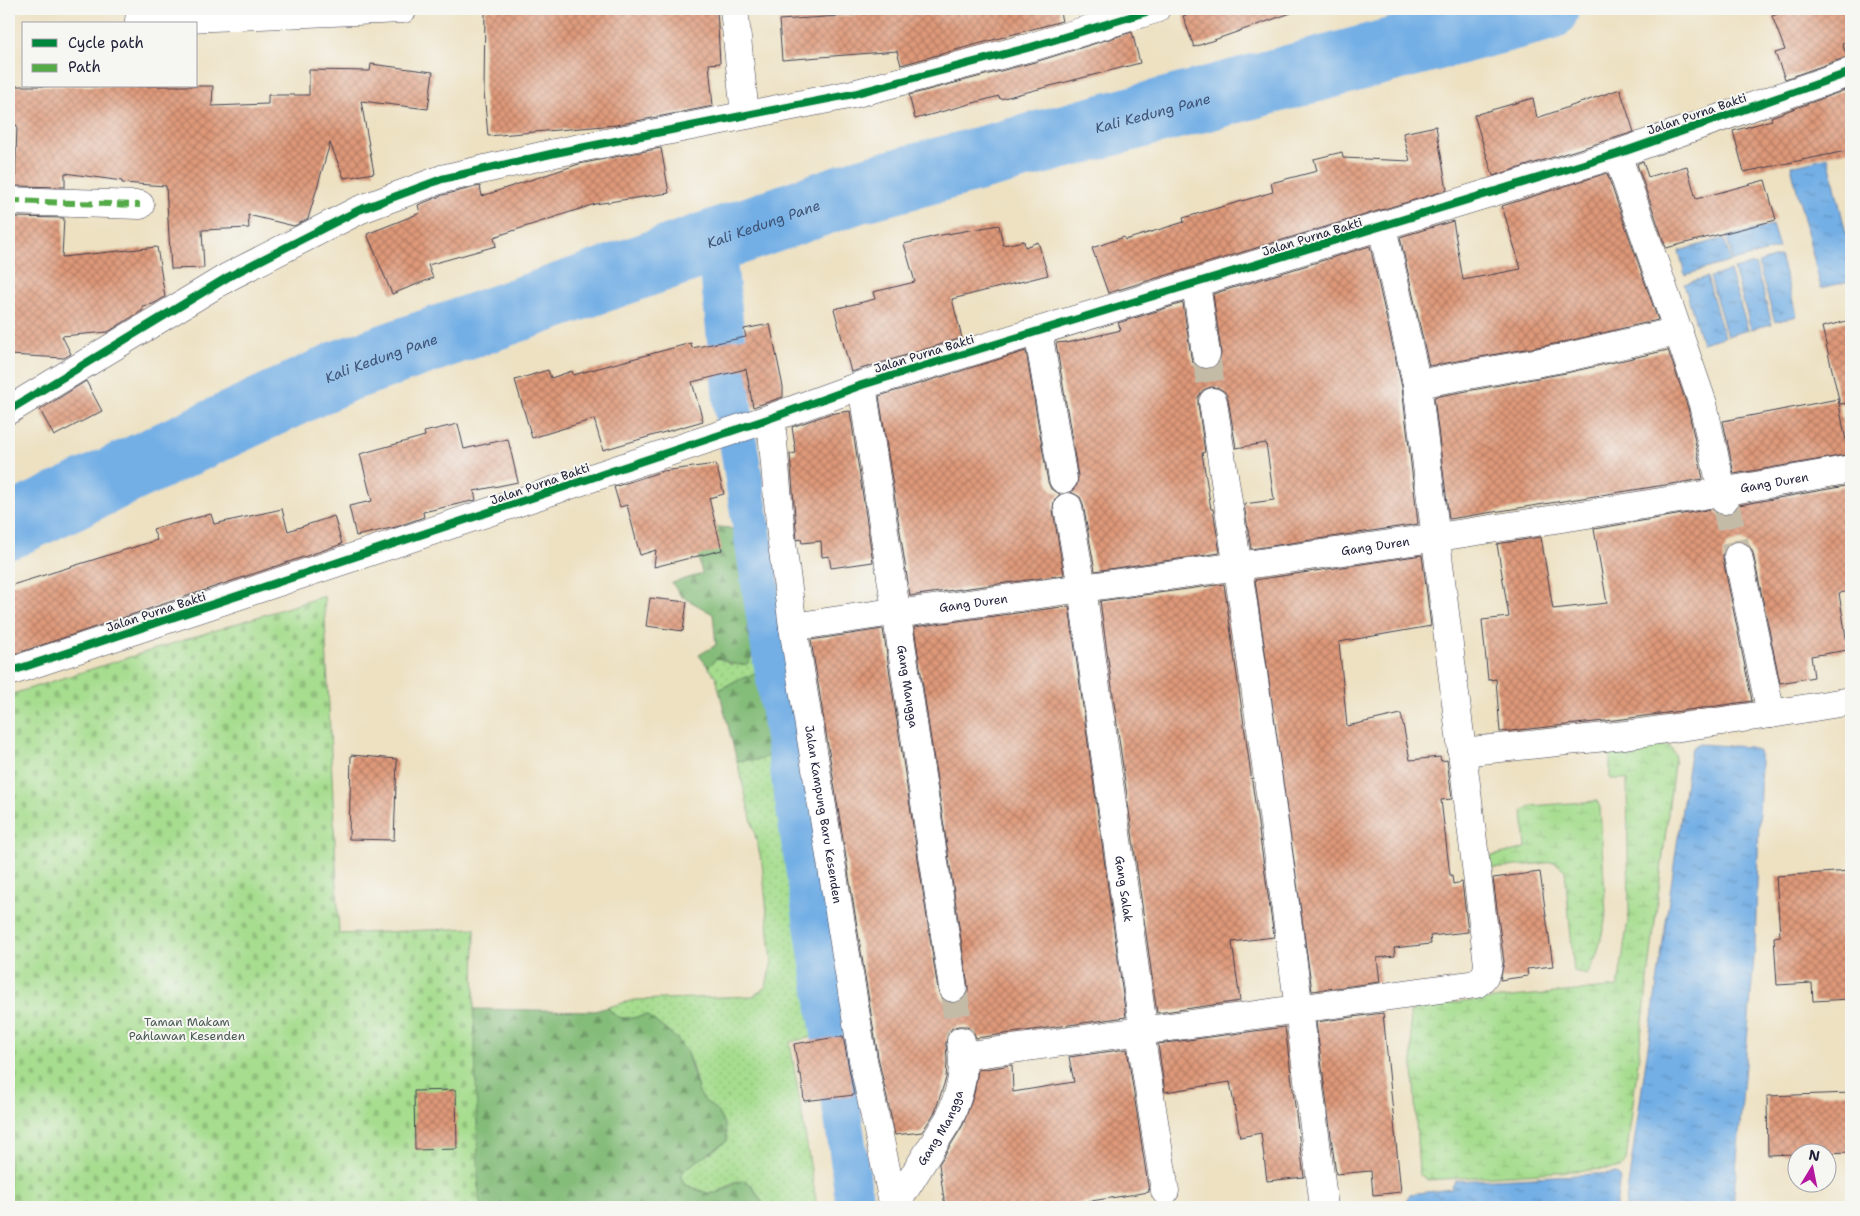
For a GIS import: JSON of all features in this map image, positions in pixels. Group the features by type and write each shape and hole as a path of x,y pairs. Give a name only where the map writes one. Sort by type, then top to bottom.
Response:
{"street":[{"path":"139,20 403,9"},
{"path":"734,9 745,115"},
{"path":"9,410 228,277 359,210 442,179 555,153 853,94 1031,47 1156,9"},
{"name":"Jalan Purna Bakti","path":"9,672 771,418 862,385 1618,154 1851,72"},
{"path":"1618,154 1703,404 1723,496"},
{"path":"9,201 140,205"},
{"path":"1142,1030 1476,984 1488,970 1417,384 1382,227"},
{"path":"1196,284 1206,354"},
{"path":"1038,331 1063,479"},
{"path":"1417,384 1563,358 1679,331"},
{"name":"Gang Mangga","path":"862,385 953,988"},
{"path":"1213,402 1300,1009 1324,1207"},
{"name":"Jalan Kampung Baru Kesenden","path":"771,418 781,536 793,627 863,1060 894,1207"},
{"name":"Gang Duren","path":"793,627 1082,588 1723,496 1851,469"},
{"name":"Gang Salak","path":"1068,507 1082,588 1142,1020 1142,1045 1166,1191"},
{"path":"1738,556 1771,714"},
{"path":"1462,752 1625,736 1851,702"},
{"name":"Gang Mangga","path":"894,1207 949,1119 963,1077 962,1048 1142,1030"}],"green space":[{"path":"711,526 729,528 741,533 754,620 748,622 752,653 751,659 747,664 735,664 717,658 708,667 699,655 716,645 713,614 681,596 672,583 702,574 698,555"},
{"name":"Taman Makam Pahlawan Kesenden","path":"324,596 339,934 475,928 474,1009 479,1200 483,1207 9,1207 9,695"},
{"path":"754,620 762,672 737,680 719,690 716,677 708,667 717,658 731,665 753,650 747,627 748,622"},
{"path":"762,672 773,748 769,754 761,759 737,761 719,690 737,680"},
{"path":"1661,744 1671,747 1675,756 1626,1161 1621,1168 1428,1180 1419,1174 1410,1013 1418,1006 1618,987 1629,914 1627,779 1610,779 1610,754 1614,748"},
{"path":"773,748 818,1036 790,1042 817,1207 765,1207 752,1185 736,1181 715,1194 707,1193 684,1184 681,1177 684,1170 727,1141 717,1111 699,1093 687,1053 678,1040 647,1015 631,1018 620,1017 611,1012 608,1007 634,1000 754,996 766,986 772,962 762,863 737,761 761,759 769,754"},
{"path":"1597,801 1600,807 1606,917 1597,955 1587,975 1574,971 1565,870 1555,862 1490,869 1488,857 1526,848 1523,810 1532,806"},
{"path":"608,1007 611,1012 620,1017 631,1018 647,1015 678,1040 687,1053 699,1093 717,1111 725,1125 727,1141 684,1170 681,1177 684,1184 703,1192 711,1193 719,1192 745,1180 751,1185 765,1207 417,1207 478,1147 476,1099 464,1010 595,1011"}],"water":[{"path":"1828,157 1851,254 1851,281 1821,288 1791,166"},
{"path":"1772,225 1779,248 1733,261 1727,237"},
{"path":"1724,238 1731,261 1685,275 1679,251"},
{"path":"1780,256 1797,316 1775,322 1758,263"},
{"path":"1755,264 1772,324 1751,329 1734,269"},
{"path":"1730,271 1748,330 1727,336 1710,277"},
{"path":"1707,277 1724,337 1702,343 1684,284"},
{"path":"1698,744 1750,747 1758,751 1761,761 1755,946 1733,1207 1625,1207 1690,753 1692,748"},
{"path":"1616,1173 1620,1177 1616,1207 1407,1207 1406,1202 1410,1194 1451,1189 1455,1181"}],"building":[{"path":"485,9 717,9 720,63 709,64 713,106 616,125 488,136 484,92"},
{"path":"855,9 1059,9 1062,21 901,65 897,51 782,60 779,20 855,15"},
{"path":"1204,9 1291,9 1291,13 1194,47 1183,16"},
{"path":"1792,9 1851,9 1851,39 1842,43 1847,57 1785,79 1775,53 1785,50 1772,16"},
{"path":"1132,32 1140,63 1000,99 999,96 915,119 909,95 1035,62"},
{"path":"371,64 433,72 428,109 361,101 374,173 344,178 330,143 308,219 294,226 248,215 249,228 202,230 204,268 171,269 166,186 122,183 122,181 65,173 65,187 15,186 17,125 9,126 9,86 22,86 22,88 198,88 198,86 213,86 212,106 268,104 268,95 309,95 309,70 370,71"},
{"path":"1620,89 1634,132 1493,176 1474,115 1533,98 1537,118"},
{"path":"1848,89 1851,103 1851,150 1744,172 1733,131 1772,120 1771,117"},
{"path":"1436,126 1447,190 1108,293 1092,248 1124,237 1125,240 1184,222 1183,218 1273,192 1271,183 1317,171 1314,159 1342,152 1343,158 1410,161 1403,133"},
{"path":"661,148 669,193 595,204 494,237 496,246 428,265 433,278 392,294 367,234 420,213 418,205 443,195 480,186 482,196 579,164"},
{"path":"1643,161 1648,177 1687,166 1696,199 1765,180 1776,220 1666,248 1637,164"},
{"path":"1607,173 1658,320 1560,343 1429,366 1400,237 1453,221 1463,280 1521,269 1502,206"},
{"path":"9,217 64,218 62,257 157,247 165,297 153,304 142,306 143,310 108,332 62,336 71,354 64,358 9,355"},
{"path":"999,225 1003,245 1024,241 1025,247 1038,242 1048,275 952,299 962,338 851,372 834,309 875,299 873,292 915,282 904,244 936,236"},
{"path":"1370,246 1402,387 1418,524 1251,549 1244,504 1274,500 1266,443 1236,448 1228,399 1225,392 1219,388 1211,387 1203,390 1198,397 1198,404 1205,452 1202,453 1220,553 1095,571 1083,504 1080,497 1071,492 1077,485 1078,476 1056,343 1067,343 1121,330 1118,323 1183,303 1193,363 1200,368 1209,369 1215,367 1220,360 1221,352 1213,294"},
{"path":"1851,320 1851,403 1840,404 1822,327"},
{"path":"770,324 783,387 783,397 753,407 746,369 692,382 703,421 603,450 594,419 532,438 515,380 548,370 551,378 572,371 573,375 691,343 692,348 746,337 744,329"},
{"path":"1668,350 1688,408 1703,479 1449,519 1434,397 1566,373"},
{"path":"1026,351 1048,482 1051,489 1060,494 1054,501 1053,510 1064,575 910,596 879,396"},
{"path":"86,381 102,411 54,436 40,410"},
{"path":"1838,399 1847,447 1851,446 1851,454 1734,474 1723,421"},
{"path":"850,411 873,562 831,568 829,556 822,557 821,541 802,543 801,539 797,540 790,454 796,453 792,427 829,414"},
{"path":"458,424 464,449 508,439 518,482 474,491 476,500 423,512 424,517 396,527 356,536 349,506 372,501 360,454 425,436 424,432"},
{"path":"716,464 724,494 709,498 722,550 654,567 656,550 640,555 627,505 620,507 614,487 663,471"},
{"path":"1851,485 1851,591 1839,593 1848,650 1811,656 1814,677 1780,683 1753,553 1749,545 1742,541 1735,541 1727,545 1723,552 1723,559 1752,701 1623,719 1500,732 1496,679 1488,680 1482,620 1509,617 1497,544 1541,537 1553,609 1607,603 1594,529 1712,509 1719,515 1727,515 1734,512 1739,505"},
{"path":"282,509 288,531 334,516 342,544 9,656 9,586 157,540 153,529 211,514 214,524"},
{"path":"1422,555 1431,626 1339,642 1347,726 1401,714 1410,760 1440,757 1441,761 1447,760 1452,799 1441,800 1450,875 1452,875 1453,884 1462,882 1468,932 1430,936 1431,944 1394,948 1395,956 1377,958 1380,982 1312,991 1255,580"},
{"path":"1224,584 1274,937 1232,942 1240,1001 1157,1013 1100,601"},
{"path":"650,598 687,602 683,631 646,626"},
{"path":"1069,606 1126,1017 976,1038 973,1031 967,1026 952,1028 947,1035 946,1043 946,1078 935,1112 922,1132 895,1135 878,1057 811,640 883,629 938,990 941,998 947,1002 955,1003 963,1000 968,993 968,986 914,627"},
{"path":"351,755 397,759 394,840 349,839"},
{"path":"1851,871 1851,999 1813,1001 1812,983 1777,985 1774,937 1780,936 1776,876"},
{"path":"1540,872 1553,966 1527,969 1528,976 1500,980 1504,962 1493,878"},
{"path":"1383,1013 1401,1192 1373,1195 1371,1171 1336,1174 1316,1022"},
{"path":"1285,1027 1304,1177 1267,1181 1261,1133 1240,1137 1230,1082 1165,1092 1158,1044"},
{"path":"843,1036 854,1095 804,1101 801,1074 799,1074 794,1044"},
{"path":"1127,1049 1149,1192 1053,1207 945,1207 939,1164 963,1125 974,1094 978,1070 1012,1065 1013,1092 1074,1082 1069,1057"},
{"path":"456,1090 457,1149 415,1150 414,1091"},
{"path":"1851,1093 1851,1152 1838,1152 1838,1144 1788,1144 1788,1154 1768,1155 1767,1096"}],"waterway":[{"name":"Kali Kedung Pane","path":"9,527 343,371 858,191 1547,9"},
{"path":"716,241 733,409 847,1144 855,1207"}],"tunnel":[{"path":"1206,354 1213,402"},
{"path":"1724,500 1738,556"},
{"path":"953,988 961,1041"}],"marked path":[{"path":"9,201 140,205"}],"cycle path":[{"path":"9,410 228,277 359,210 442,179 555,153 853,94 1031,47 1156,9"},
{"path":"9,672 771,418 862,385 1617,154 1851,72"}]}
